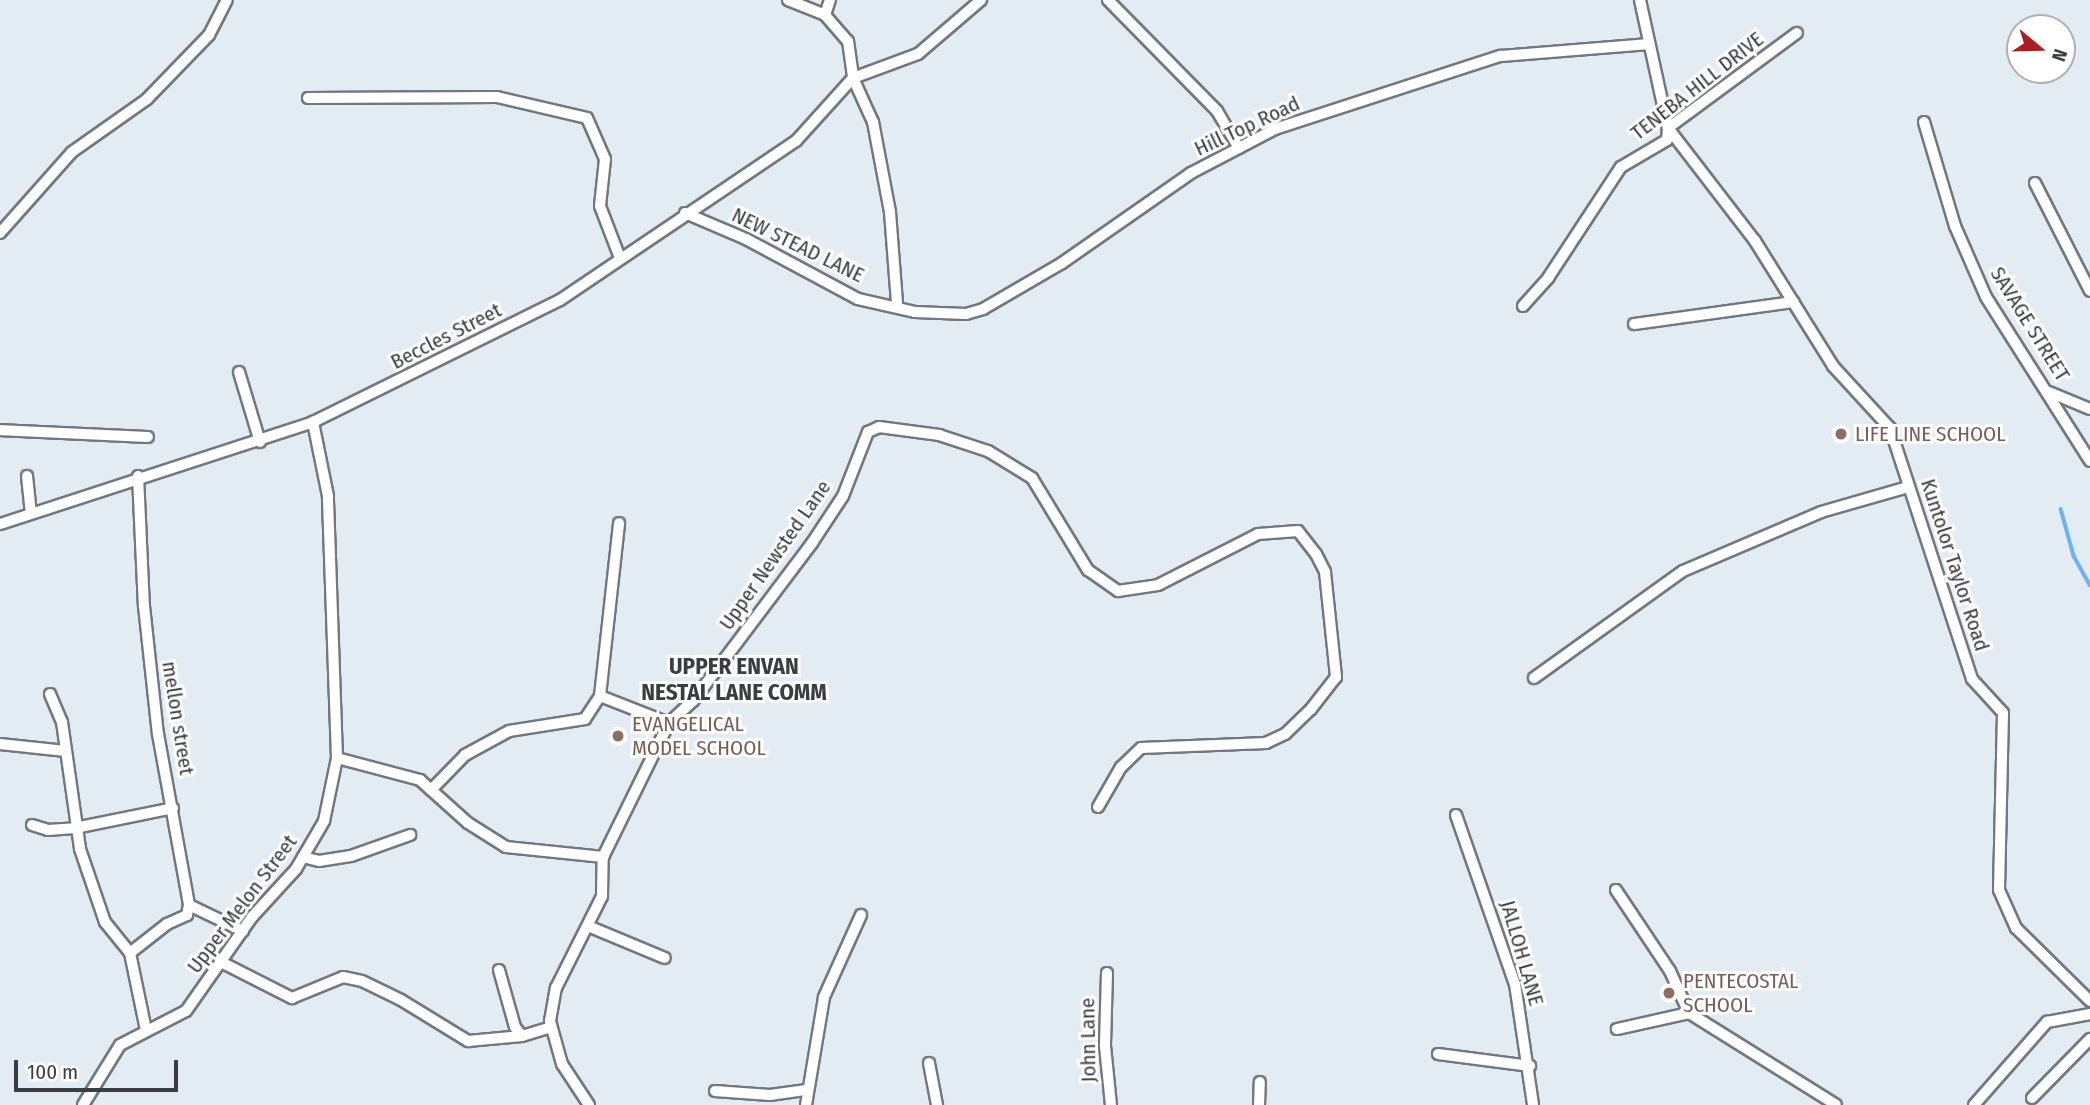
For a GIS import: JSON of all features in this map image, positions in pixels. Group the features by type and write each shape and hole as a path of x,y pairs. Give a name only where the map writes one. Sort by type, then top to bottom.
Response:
{"street":[{"path":"0,233 72,152 156,90 209,35 227,0"},
{"path":"788,0 825,15 848,41 853,78 873,122 883,173 897,304"},
{"path":"825,15 830,0"},
{"path":"853,78 918,54 981,0"},
{"path":"1108,0 1217,111 1239,148"},
{"path":"1640,0 1668,128"},
{"name":"TENEBA HILL DRIVE","path":"1523,306 1548,278 1621,167 1667,140 1668,128 1797,33"},
{"name":"Hill Top Road","path":"897,304 915,312 950,316 983,309 1062,263 1191,173 1291,123 1500,56 1648,44"},
{"name":"Beccles Street","path":"0,524 138,476 260,442 313,422 560,300 685,213 796,141 853,78"},
{"path":"308,98 497,97 587,118 605,159 600,206 620,258"},
{"name":"SAVAGE STREET","path":"1924,122 1955,226 1986,297 2049,392 2090,461"},
{"name":"Kuntolor Taylor Road","path":"1668,128 1755,241 1833,366 1890,428 1972,679 2003,713 1999,890 2016,928 2090,1001"},
{"path":"2035,183 2090,290"},
{"name":"NEW STEAD LANE","path":"685,213 746,239 858,299 897,304"},
{"path":"1634,324 1793,302"},
{"path":"239,372 260,442"},
{"path":"2049,392 2090,409"},
{"name":"Upper Melon Street","path":"83,1105 120,1045 186,1011 243,931 303,857 324,821 337,758 328,496 313,422"},
{"name":"Upper Newsted Lane","path":"589,1105 562,1064 551,1027 556,988 603,896 603,857 669,723 693,701 812,543 843,496 868,432 879,427 952,439 988,451 1032,478 1088,570 1118,591 1158,584 1258,534 1298,531 1325,572 1336,677 1285,734 1266,743 1141,748 1121,767 1098,807"},
{"path":"0,430 148,437"},
{"path":"27,476 31,512"},
{"name":"mellon street","path":"138,476 144,606 158,734 189,905"},
{"path":"1534,678 1683,571 1821,512 1908,487"},
{"path":"431,790 465,755 509,731 585,719 600,695 619,523"},
{"path":"50,694 66,751 75,828 105,922 130,953 146,1030"},
{"path":"600,695 669,723"},
{"path":"0,744 66,751"},
{"path":"337,758 420,780 468,822 506,847 603,857"},
{"path":"32,825 48,830 75,828 173,808"},
{"name":"JALLOH LANE","path":"1456,815 1512,973 1530,1066 1534,1105"},
{"path":"303,857 319,861 351,856 410,835"},
{"path":"1616,890 1670,971 1689,1013 1836,1105"},
{"path":"130,953 167,924 187,915 189,905 243,931"},
{"path":"806,1105 806,1090 830,978 861,915"},
{"path":"588,926 666,958"},
{"path":"221,962 292,998 343,977 391,995 468,1041 522,1035 551,1027"},
{"path":"499,970 515,1027 522,1035"},
{"name":"John Lane","path":"1107,973 1105,1046 1111,1105"},
{"path":"1617,1029 1689,1013"},
{"path":"1974,1105 2047,1023 2090,1014"},
{"path":"2032,1098 2090,1039"},
{"path":"1438,1054 1530,1066"},
{"path":"929,1063 937,1105"},
{"path":"1259,1105 1260,1082"},
{"path":"715,1091 770,1095 806,1090"}],"waterway":[{"path":"2061,509 2074,556 2090,585"}],"place":[{"name":"LIFE LINE SCHOOL","path":"1841,434"},
{"name":"EVANGELICAL MODEL SCHOOL","path":"618,736"},
{"name":"PENTECOSTAL SCHOOL","path":"1669,993"}],"district":[{"name":"UPPER ENVAN NESTAL LANE COMM","path":"734,679"}]}
